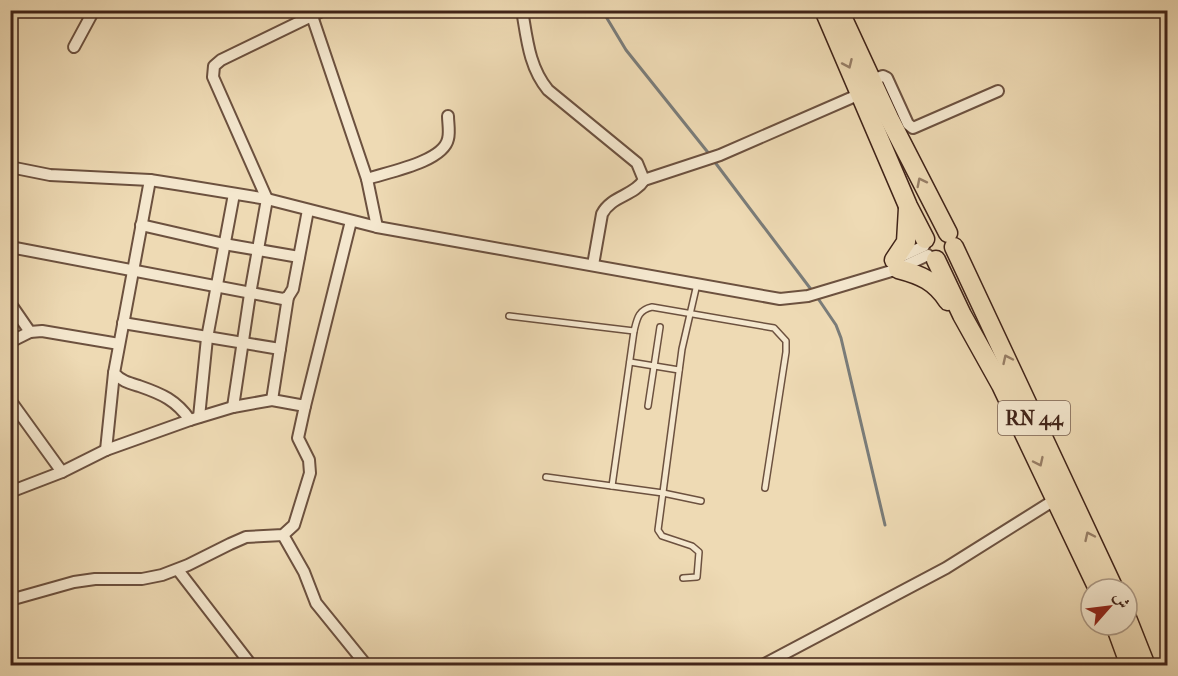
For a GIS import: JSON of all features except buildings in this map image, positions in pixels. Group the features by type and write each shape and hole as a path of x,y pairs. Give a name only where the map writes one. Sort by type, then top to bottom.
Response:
{"highway":[{"name":"RN 44","path":"824,10 951,240 1108,577"},
{"name":"RN 44","path":"839,10 908,206 928,250 1001,385 1092,577"},
{"path":"908,206 906,242 896,265 933,282 962,315"},
{"path":"934,230 944,231 951,240 953,251 946,258 928,250 934,230"},
{"path":"1119,637 1130,666"},
{"path":"1135,637 1146,666"}],"street":[{"path":"74,46 94,10"},
{"path":"233,407 267,199 213,77 214,66 221,60 324,10"},
{"path":"522,10 530,56 540,80 548,90 637,163 644,180"},
{"path":"312,16 367,179 377,227"},
{"path":"593,265 602,214 606,207 612,201 639,188 644,180 720,155 866,87 883,76 908,124 914,128 999,91"},
{"path":"367,179 429,159 442,151 448,140 448,116"},
{"path":"10,167 50,175 150,180 267,199 377,227 780,299 808,296 876,275 928,250"},
{"path":"106,450 114,373 150,180"},
{"path":"195,418 207,338 234,194"},
{"path":"272,400 288,297 293,289 308,210"},
{"path":"10,600 74,582 95,579 142,579 178,570 246,537 283,534 294,525 310,473 309,460 298,438 351,221"},
{"path":"141,225 258,251 299,257"},
{"path":"10,247 277,299 288,297"},
{"path":"10,303 30,332"},
{"path":"123,323 280,349"},
{"path":"10,342 30,332 54,332 119,344"},
{"path":"114,373 126,382 172,400 195,418"},
{"path":"10,400 62,472"},
{"path":"10,492 62,472 106,450 195,418 233,407 272,400 305,406"},
{"path":"761,666 946,568 1056,499"},
{"path":"283,534 304,572 316,603 367,666"},
{"path":"178,570 252,666"}],"lane":[{"path":"683,578 697,577 700,555 697,549 659,534 679,370 697,284"},
{"path":"612,486 634,332 640,313 652,308 774,328 786,341 765,488"},
{"path":"509,316 634,332"},
{"path":"648,406 656,366 660,327"},
{"path":"630,362 679,370"},
{"path":"546,477 663,493 701,501"}],"waterway":[{"path":"602,10 626,50 710,155"},
{"path":"714,161 813,292"},
{"path":"817,297 836,325 841,338 885,525"}]}
